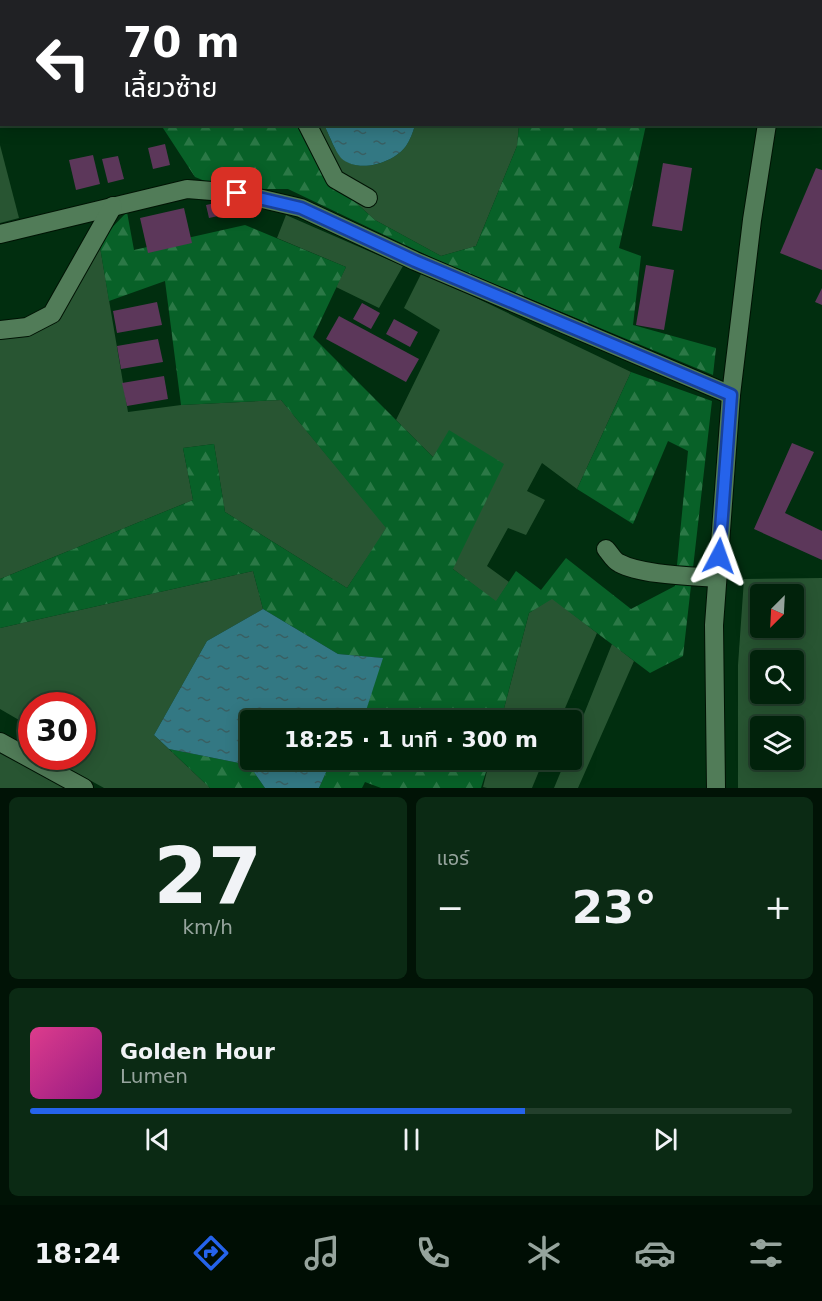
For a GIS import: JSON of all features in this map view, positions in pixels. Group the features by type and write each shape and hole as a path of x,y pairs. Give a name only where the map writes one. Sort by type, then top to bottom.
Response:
{"street":[{"path":"308,126 335,179 368,198"},
{"path":"716,788 714,625 731,395 752,220 767,126"},
{"path":"0,234 187,189 237,193 301,208 415,261 731,395"},
{"path":"0,330 27,327 51,314 113,206"},
{"path":"606,549 617,562 628,566 648,571 717,578"},
{"path":"0,742 84,788"}],"green space":[{"path":"162,126 301,126 325,175 375,220 441,256 476,246 517,146 519,126 646,126 619,248 641,256 633,325 716,348 713,375 439,261 288,189 225,189 195,177"},
{"path":"301,126 326,126 342,158 349,163 366,166 385,161 400,152 409,141 415,126 519,126 517,146 476,246 441,256 375,220 325,175"},
{"path":"0,145 19,218 0,223"},
{"path":"127,212 134,250 245,225 346,267 313,337 433,457 449,430 504,464 453,569 496,601 516,571 541,590 566,558 631,609 675,586 688,451 668,441 633,524 577,489 631,372 712,401 683,656 650,673 552,599 529,613 504,710 366,710 382,658 338,654 263,609 253,571 0,628 0,579 193,500 183,448 214,444 225,512 347,588 386,528 281,400 181,405 165,281 109,301 99,241"},
{"path":"286,215 403,266 379,308 336,287 346,267 277,238"},
{"path":"99,241 128,412 181,405 281,400 387,528 347,588 225,512 214,444 183,448 193,500 0,579 0,337 43,328"},
{"path":"422,272 631,372 577,489 542,463 527,491 545,500 526,535 508,528 487,566 509,582 496,602 453,569 433,457 396,420 440,330 404,308"},
{"path":"253,571 263,609 207,641 154,735 210,788 104,788 71,770 96,770 96,692 18,692 18,719 0,709 0,628"},
{"path":"822,578 822,788 738,788 738,665 744,579"},
{"path":"552,598 597,633 564,710 504,710 529,613"},
{"path":"612,644 634,661 578,788 554,788 561,770 582,770 582,719"},
{"path":"0,747 18,757 18,770 42,770 75,788 0,788"},
{"path":"169,749 240,763 240,770 252,770 265,788 210,788"},
{"path":"327,770 487,770 481,788 381,788 365,782 362,788 319,788"},
{"path":"487,770 539,770 532,788 483,787"}],"water":[{"path":"326,126 415,126 409,141 400,152 385,161 366,166 348,163 341,158"},
{"path":"263,609 338,654 383,658 366,710 240,710 240,763 169,749 154,735 207,641"},
{"path":"252,770 327,770 319,788 265,788"}],"building":[{"path":"165,144 170,165 153,169 148,148"},
{"path":"93,155 100,184 76,190 69,160"},
{"path":"118,156 124,179 108,183 102,159"},
{"path":"663,163 692,168 682,231 652,226"},
{"path":"816,168 822,170 822,270 780,253"},
{"path":"220,202 223,215 209,218 206,205"},
{"path":"184,208 192,243 148,253 140,218"},
{"path":"646,265 674,270 664,330 636,325"},
{"path":"822,288 822,305 815,302"},
{"path":"157,302 162,325 117,333 113,311"},
{"path":"362,303 380,313 371,329 353,319"},
{"path":"339,316 419,359 406,382 326,339"},
{"path":"394,319 418,332 410,347 386,334"},
{"path":"158,339 163,362 121,369 117,346"},
{"path":"164,376 168,399 127,406 122,383"},
{"path":"792,443 814,452 785,513 822,531 822,560 754,529"}],"route":[{"path":"237,193 301,208 415,261 731,395 719,556"}]}
